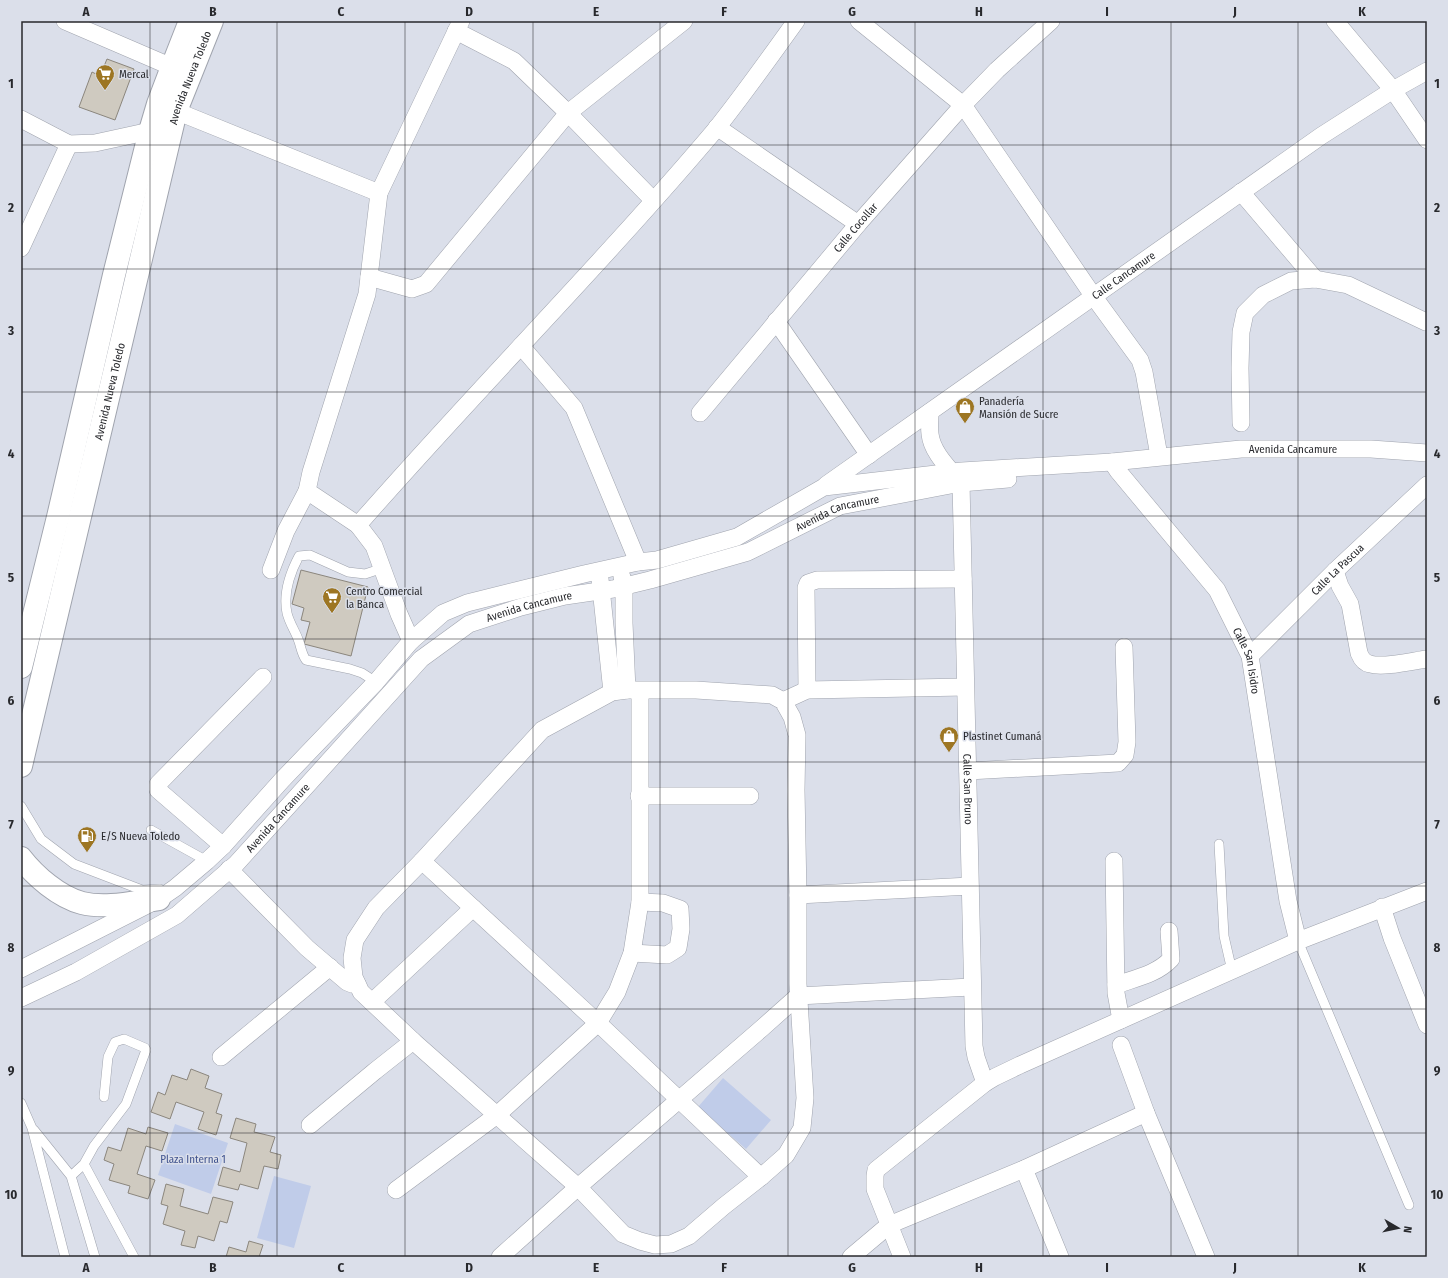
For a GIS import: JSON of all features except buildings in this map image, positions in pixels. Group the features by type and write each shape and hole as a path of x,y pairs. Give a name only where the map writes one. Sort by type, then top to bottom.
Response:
{"main road":[{"name":"Avenida Nueva Toledo","path":"21,766 167,108 172,67 190,21"},
{"name":"Avenida Nueva Toledo","path":"21,668 150,131 167,108 212,21"},
{"path":"21,858 46,884 82,903 108,905 167,894"}],"street":[{"path":"65,21 172,67"},
{"path":"369,277 412,289 426,284 568,113 684,21"},
{"path":"358,525 417,457 521,346 717,127 796,21"},
{"path":"859,21 963,105 1094,297 1140,360 1144,372 1159,456"},
{"name":"Calle Cocollar","path":"700,413 858,224 963,105 997,70 1051,21"},
{"path":"1335,21 1393,90 1427,140"},
{"path":"271,570 286,531 307,491 311,472 367,294 379,193 458,26 514,61 568,113 653,200"},
{"name":"Calle Cancamure","path":"824,486 1321,136 1393,90 1427,71"},
{"path":"167,108 379,193"},
{"path":"21,119 69,144 95,143 150,131"},
{"path":"717,127 858,224"},
{"path":"21,248 69,144"},
{"path":"1241,192 1315,279"},
{"path":"1241,423 1241,332 1245,313 1263,295 1291,281 1315,279 1348,285 1426,322"},
{"path":"776,321 869,455"},
{"path":"521,346 574,408 638,562"},
{"path":"930,412 930,434 934,445 940,456 957,478"},
{"name":"Avenida Cancamure","path":"21,969 167,894 223,846 282,780 376,682 411,641 443,613 467,603 638,562 657,560 737,537 824,486 1115,466 1159,456 1247,449 1371,449 1427,453"},
{"name":"Calle San Isidro","path":"1115,466 1217,590 1250,656 1288,901 1298,941"},
{"name":"Avenida Cancamure","path":"21,998 76,972 177,915 229,870 422,659 469,624 520,607 565,596 624,586 687,570 748,552 840,506 957,478"},
{"name":"Calle San Bruno","path":"957,478 963,579 968,771 971,988 974,1046 976,1057 985,1083"},
{"name":"Calle La Pascua","path":"1250,656 1335,571 1427,485"},
{"path":"307,491 358,525 374,546 399,614 411,641"},
{"path":"396,1190 497,1115 598,1023 617,992 632,953 640,902 639,796 626,691 624,586 620,567"},
{"path":"599,571 602,590 604,625 626,691"},
{"path":"1335,571 1340,586 1350,604 1359,653 1362,660 1369,664 1380,665 1427,659"},
{"path":"807,690 806,588 808,583 817,580 963,579"},
{"path":"604,625 624,623"},
{"path":"968,771 1118,763 1125,756 1127,742 1124,647"},
{"path":"223,846 158,790 158,784 263,677"},
{"path":"783,702 807,690 965,687"},
{"path":"696,690 772,695 783,702 792,717 797,735 796,790 798,996 805,1098 802,1128 786,1155 689,1236 671,1244 655,1245 623,1234 578,1187 413,1041 362,992 354,977 352,958 355,940 376,908 422,861 542,730 626,691 696,690"},
{"path":"639,796 750,796"},
{"path":"422,861 598,1023 761,1177"},
{"path":"1114,861 1116,1000 1121,1020"},
{"path":"229,870 307,948 347,982 357,984"},
{"path":"798,895 970,886"},
{"path":"902,1257 875,1189 876,1170 985,1083 1008,1071 1298,941 1427,890"},
{"path":"1288,901 1301,922 1316,934"},
{"path":"632,953 667,955 678,948 681,929 680,909 664,903 640,902"},
{"path":"1382,907 1392,938 1427,1025"},
{"path":"372,1002 472,908"},
{"path":"1116,985 1164,967 1171,958 1169,931"},
{"path":"222,1057 330,967"},
{"path":"500,1257 578,1187 798,996 971,988"},
{"path":"310,1125 413,1041"},
{"path":"1121,1045 1146,1113 1206,1257"},
{"path":"851,1257 889,1225 1024,1169 1146,1113"},
{"path":"1024,1169 1060,1257"}],"lane":[{"path":"376,682 362,673 306,660 302,654 299,641 287,614 286,593 299,556 310,555 348,572 365,574 383,568"},
{"path":"21,806 41,839 74,864 142,890 167,894"},
{"path":"151,830 207,861"},
{"path":"1219,844 1224,936 1232,971"},
{"path":"1298,941 1409,1205"},
{"path":"71,1176 84,1164 94,1146 126,1104 146,1050 145,1048 124,1039 115,1042 108,1057 104,1097"},
{"path":"21,1102 32,1128 64,1257"},
{"path":"32,1128 71,1176 95,1257"},
{"path":"84,1164 134,1257"}],"green space":[{"path":"723,1078 771,1120 746,1149 698,1107"},
{"name":"Plaza Interna 1","path":"175,1124 228,1143 211,1194 158,1175"},
{"path":"274,1176 311,1186 294,1248 257,1238"}],"place":[{"name":"Mercal","path":"105,91"},
{"name":"Panadería Mansión de Sucre","path":"965,424"},
{"name":"Centro Comercial la Banca","path":"332,614"},
{"name":"Plastinet Cumaná","path":"949,753"},
{"name":"E/S Nueva Toledo","path":"87,853"}]}
